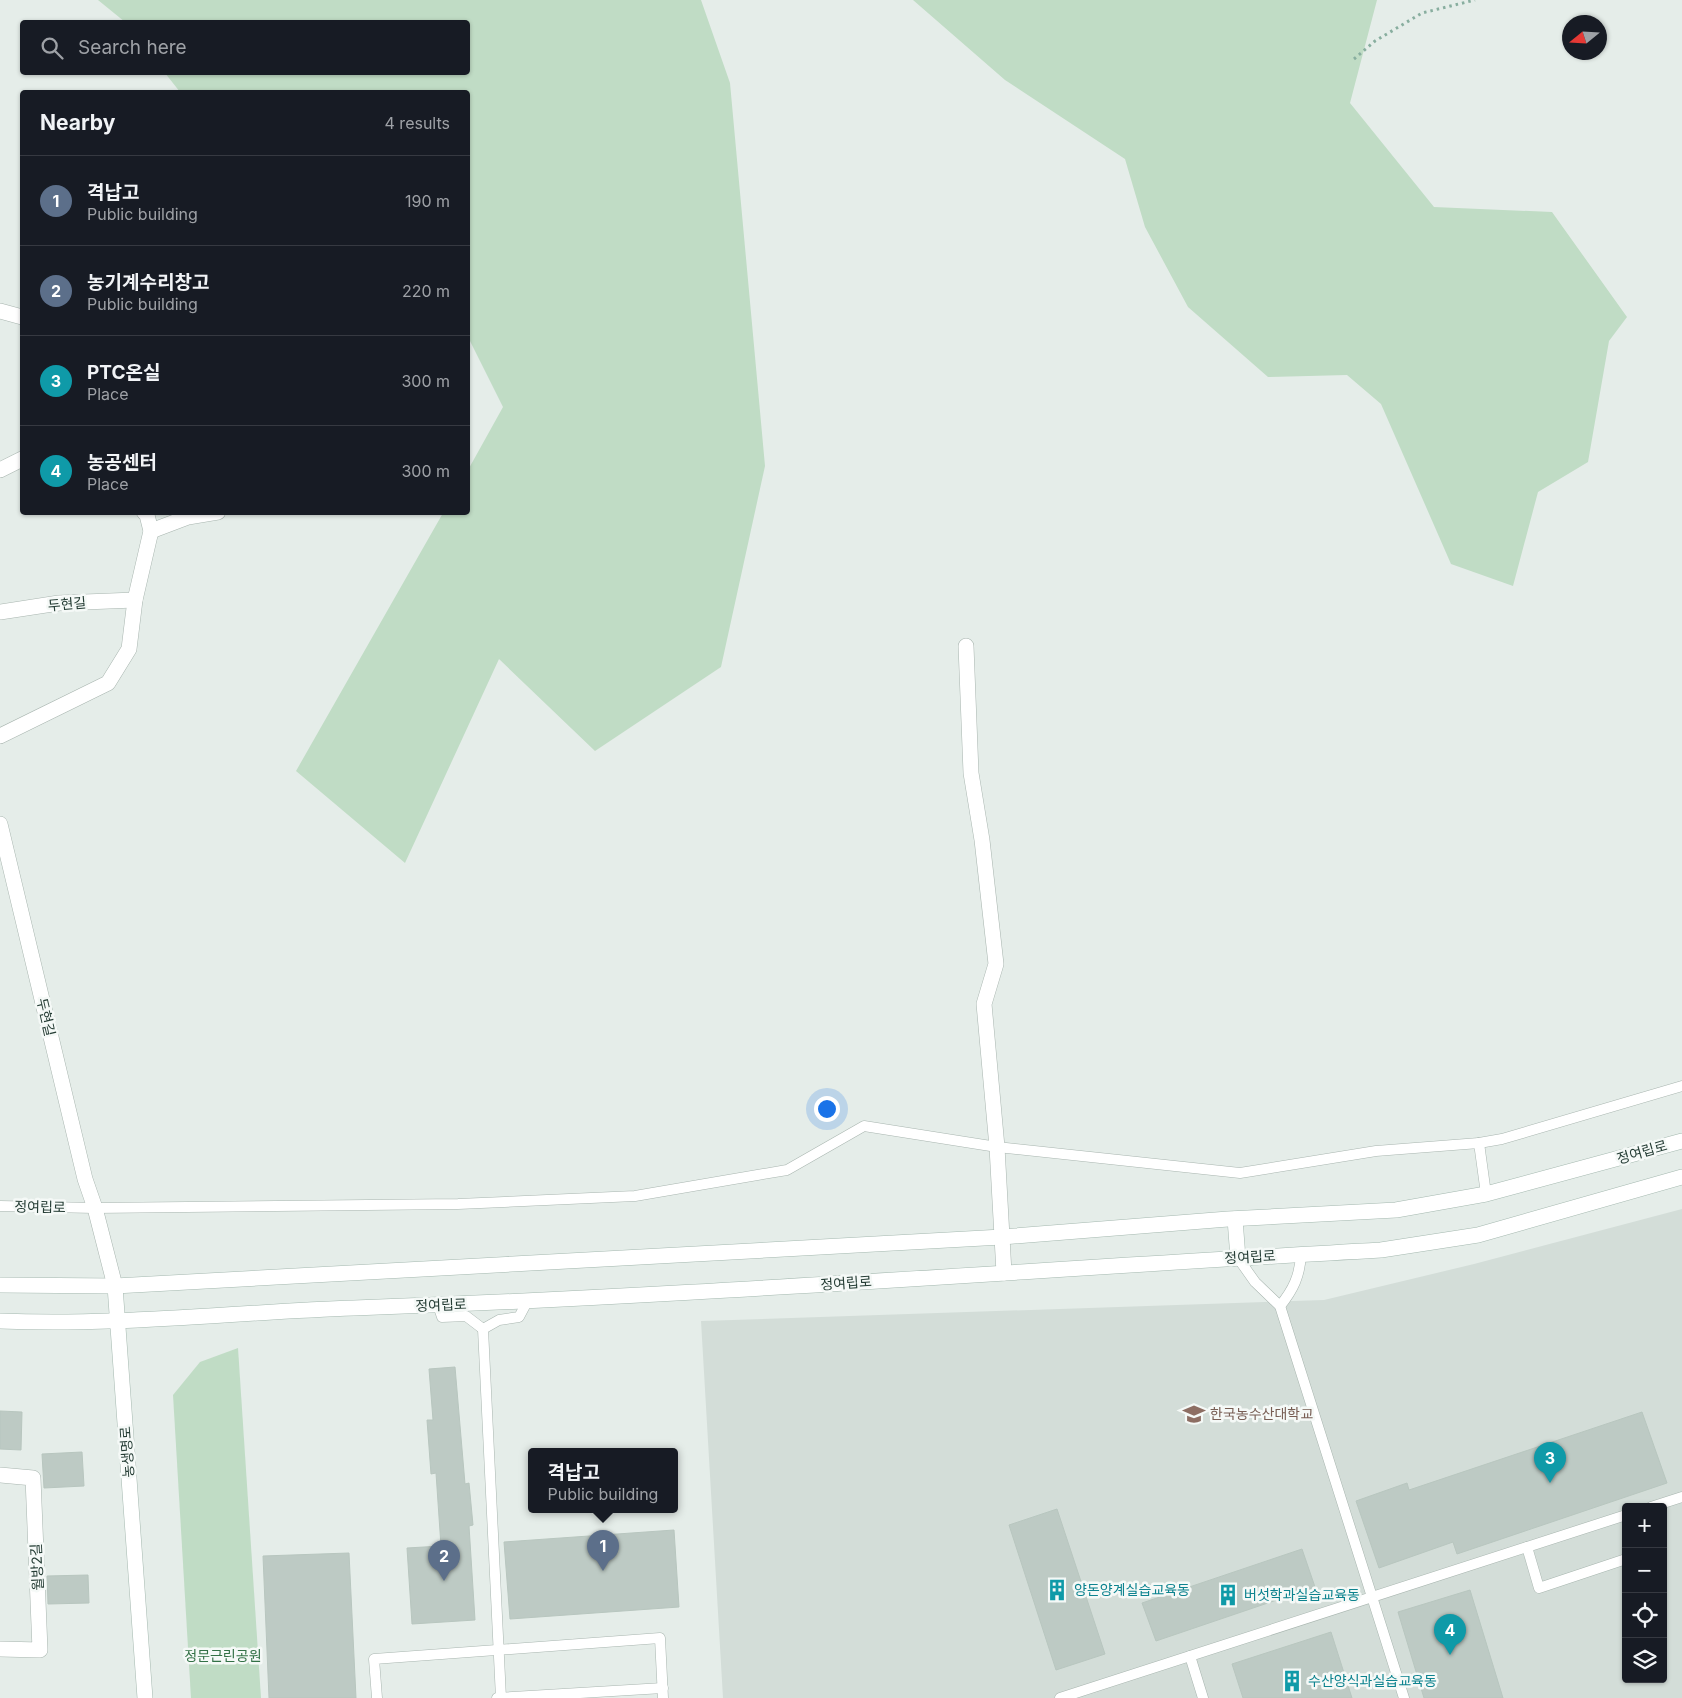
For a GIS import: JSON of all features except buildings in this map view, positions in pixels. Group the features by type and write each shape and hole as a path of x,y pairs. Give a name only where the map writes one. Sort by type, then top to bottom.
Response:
{"street":[{"path":"0,311 20,316"},
{"path":"0,470 20,460"},
{"path":"0,736 108,683 130,649 135,600 151,531 148,515"},
{"path":"151,531 188,518 203,515"},
{"name":"두현길","path":"0,612 59,603 135,600"},
{"path":"966,646 971,773 982,840 996,964 984,1004 997,1147 1004,1273"},
{"name":"두현길","path":"0,824 85,1179 95,1208"},
{"name":"정여립로","path":"0,1285 115,1286 1002,1237 1235,1218 1396,1210 1486,1194 1682,1140"},
{"name":"정여립로","path":"0,1321 118,1322 527,1302 1381,1250 1478,1235 1682,1177"},
{"name":"농생명로","path":"95,1208 115,1286 145,1698"},
{"path":"1235,1218 1238,1258"},
{"name":"월방2길","path":"0,1475 33,1478 40,1650 0,1649"}],"lane":[{"name":"정여립로","path":"0,1206 95,1208 458,1204 635,1196 787,1170 864,1126 997,1147 1240,1173 1376,1151 1479,1143 1502,1139 1682,1086"},
{"path":"1479,1143 1486,1194"},
{"path":"1280,1306 1289,1295 1300,1274 1301,1254"},
{"path":"1238,1258 1255,1282 1280,1306 1404,1698"},
{"path":"483,1329 499,1320 519,1317 527,1302"},
{"path":"438,1305 442,1317 466,1316 483,1329 501,1698"},
{"path":"1663,1503 1682,1497"},
{"path":"1060,1698 1622,1517"},
{"path":"1528,1547 1539,1588 1622,1560"},
{"path":"377,1698 374,1659 660,1638 663,1693 497,1698"},
{"path":"1190,1656 1203,1698"}],"path":[{"path":"1354,59 1375,42 1422,14 1475,0"}],"shaded area":[{"name":"한국농수산대학교","path":"1682,1209 1682,1698 723,1698 701,1321 1324,1300 1474,1264"}],"green space":[{"path":"98,0 701,0 730,83 765,466 721,667 595,751 499,659 405,863 296,771 442,515 470,515 470,466 503,407 470,341 470,90 178,90 167,75 470,75 470,20 123,20"},
{"path":"913,0 1377,0 1350,103 1434,207 1552,212 1627,317 1609,341 1588,462 1538,492 1513,586 1451,564 1381,404 1347,375 1268,377 1188,307 1145,227 1125,159 1005,80"},
{"name":"정문근린공원","path":"238,1348 261,1698 191,1698 173,1395 200,1362"}],"place":[{"name":"한국농수산대학교","path":"1194,1414"},
{"name":"PTC온실","path":"1550,1483"},
{"name":"격납고","path":"603,1571"},
{"name":"농기계수리창고","path":"444,1581"},
{"name":"양돈양계실습교육동","path":"1057,1590"},
{"name":"버섯학과실습교육동","path":"1228,1595"},
{"name":"농공센터","path":"1450,1655"},
{"name":"수산양식과실습교육동","path":"1292,1681"}]}
